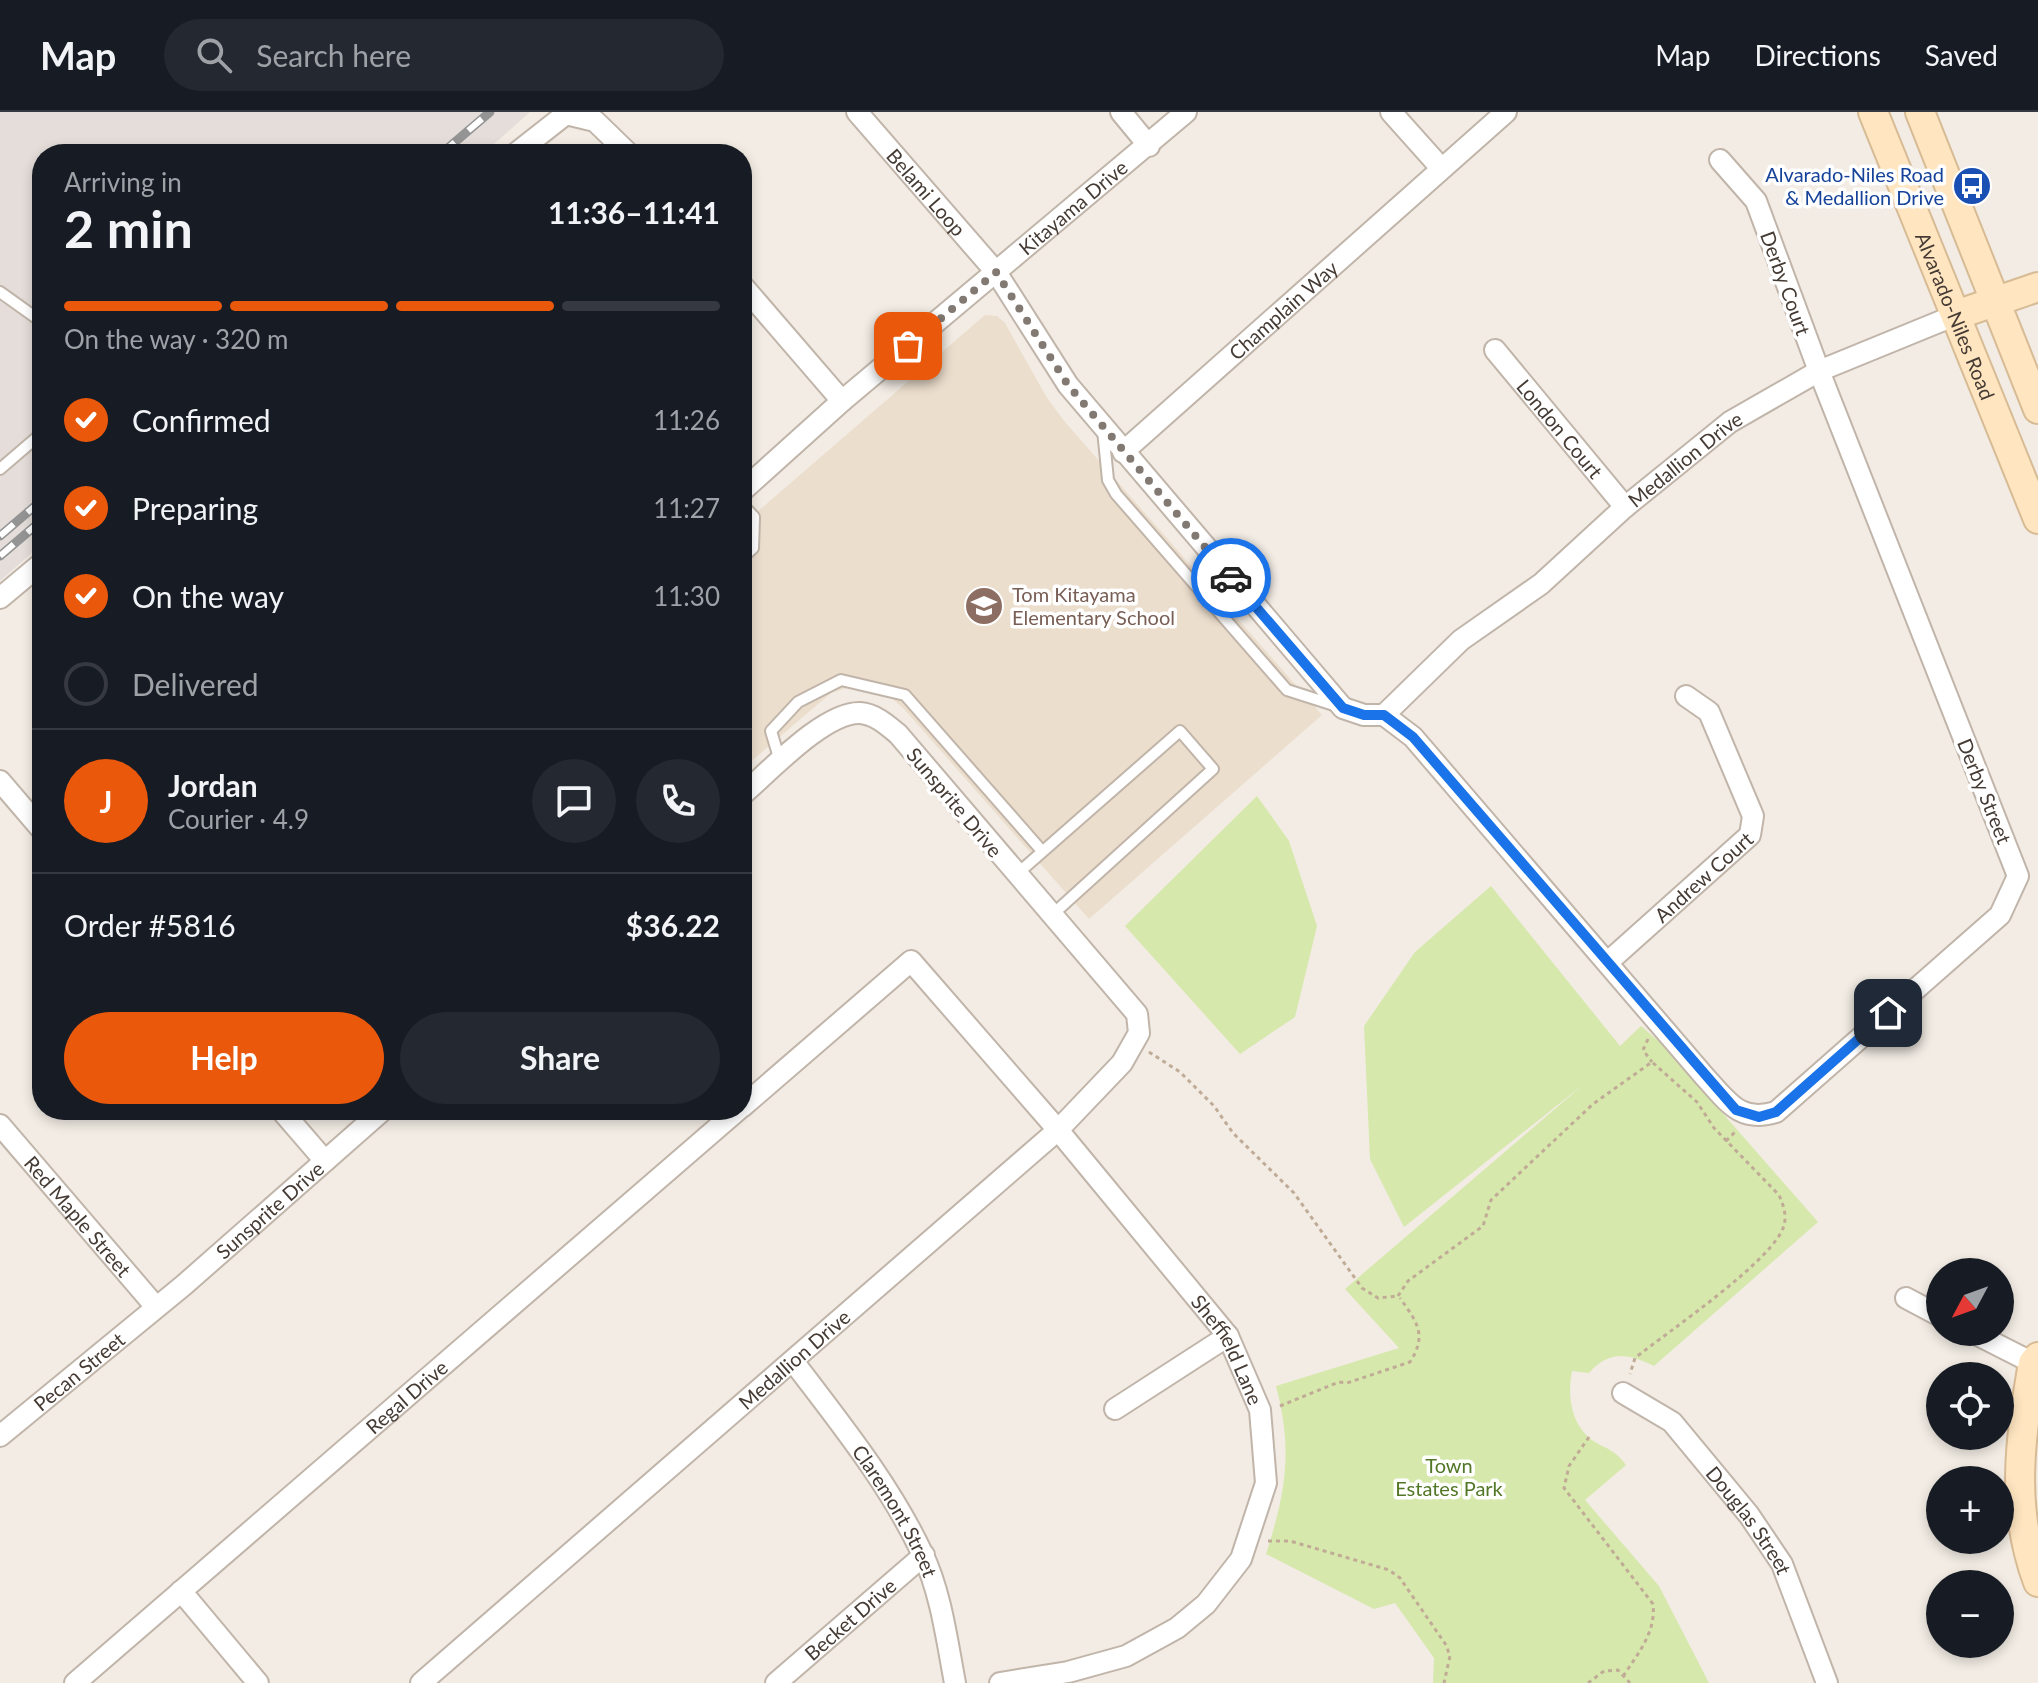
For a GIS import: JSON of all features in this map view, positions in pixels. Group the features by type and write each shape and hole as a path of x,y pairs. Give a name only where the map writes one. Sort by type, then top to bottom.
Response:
{"main road":[{"name":"Alvarado-Niles Road","path":"1873,112 2038,519"},
{"name":"Alvarado-Niles Road","path":"1920,112 2038,409"},
{"name":"Medallion Drive","path":"1956,315 2038,287"},
{"path":"2036,1360 2019,1467 2020,1522 2038,1582"}],"street":[{"name":"Belami Loop","path":"857,112 996,272 1068,385 1103,428 1343,708"},
{"path":"1121,112 1149,146"},
{"name":"Kitayama Drive","path":"752,482 842,401 1186,112"},
{"path":"1391,112 1441,168"},
{"name":"Champlain Way","path":"1123,452 1506,112"},
{"path":"528,144 566,114 595,121 619,144"},
{"name":"Derby Court","path":"1720,160 1756,201 1819,371"},
{"path":"752,297 842,401"},
{"name":"Medallion Drive","path":"1384,715 1461,640 1541,584 1625,507 1730,422 1819,371 1956,315"},
{"name":"London Court","path":"1495,350 1625,507"},
{"name":"Derby Street","path":"1608,962 1736,1110 1759,1117 1776,1112 2000,915 2018,876 1819,371"},
{"path":"0,598 32,571"},
{"name":"Andrew Court","path":"1608,962 1750,835 1753,816 1709,712 1686,696"},
{"path":"1343,708 1364,715 1384,715 1413,737 1608,962"},
{"name":"Sunsprite Drive","path":"752,787 820,728 846,714 863,713 881,720 898,734 1137,1014 1139,1033 1135,1042"},
{"path":"0,781 32,818"},
{"name":"Regal Drive","path":"752,1098 911,961"},
{"name":"Sheffield Lane","path":"911,961 1058,1130 1228,1336 1260,1410 1266,1483 1241,1559 1206,1604 1177,1628 1126,1656 1068,1672 1000,1683"},
{"name":"Medallion Drive","path":"421,1683 1058,1130 1122,1063 1135,1042"},
{"path":"290,1120 325,1161"},
{"name":"Sunsprite Drive","path":"156,1307 372,1120"},
{"name":"Regal Drive","path":"75,1683 726,1120"},
{"name":"Red Maple Street","path":"0,1125 156,1307"},
{"path":"1906,1298 1926,1309"},
{"name":"Pecan Street","path":"0,1436 156,1307"},
{"path":"1115,1409 1228,1336"},
{"path":"2004,1346 2036,1360"},
{"name":"Claremont Street","path":"793,1361 869,1461 924,1555 943,1621 955,1683"},
{"name":"Douglas Street","path":"1623,1393 1672,1422 1749,1515 1782,1564 1827,1683"},
{"name":"Becket Drive","path":"776,1683 924,1555"},
{"path":"181,1591 258,1683"}],"lane":[{"path":"0,292 32,315"},
{"path":"1103,428 1108,480 1116,494 1287,690 1299,697 1343,708"},
{"path":"0,469 32,442"},
{"path":"752,515 752,549"},
{"path":"781,762 771,731 798,702 841,680 905,695 1042,851"},
{"path":"1017,874 1180,731 1213,769 1052,915"}],"path":[{"path":"1135,1042 1180,1072 1214,1106 1233,1133 1314,1216 1362,1288 1378,1298 1398,1296"},
{"path":"1398,1296 1408,1281 1483,1226 1491,1200 1593,1104 1652,1062 1697,1102 1714,1128 1779,1195 1784,1208 1784,1225 1764,1254 1635,1358 1623,1393"},
{"path":"1260,1410 1410,1362 1421,1339 1420,1328 1398,1296"},
{"path":"1589,1437 1569,1466 1564,1488 1653,1604 1655,1618 1649,1636 1624,1675"},
{"path":"1247,1541 1290,1541 1367,1562 1400,1578 1446,1645 1450,1656 1444,1683"},
{"path":"1588,1683 1604,1671 1618,1670 1630,1683"}],"shaded area":[{"path":"0,112 530,112 494,144 32,144 32,553 0,581"},
{"name":"Tom Kitayama Elementary School","path":"985,315 997,316 1005,323 1047,398 1065,422 1322,715 1089,919 904,709 888,695 870,689 846,688 831,693 752,760 752,516"}],"green space":[{"path":"1257,796 1289,841 1317,926 1295,1017 1240,1054 1125,926"},
{"name":"Town Estates Park","path":"1491,886 1620,1046 1641,1026 1662,1044 1818,1222 1654,1366 1636,1358 1619,1356 1604,1360 1589,1373 1572,1371 1571,1401 1581,1428 1626,1465 1585,1500 1659,1586 1709,1683 1433,1683 1434,1658 1395,1603 1374,1609 1266,1554 1285,1471 1284,1431 1276,1386 1399,1348 1345,1289 1584,1084 1404,1227 1370,1159 1364,1026 1415,952"}],"railway":[{"path":"453,144 490,112"},
{"path":"0,536 32,509"},
{"path":"0,556 32,529"}],"way so far":[{"path":"908,346 996,272 1068,385 1231,578"}],"place":[{"name":"Alvarado-Niles Road & Medallion Drive","path":"1972,186"},
{"name":"Tom Kitayama Elementary School","path":"984,606"}],"route":[{"path":"1231,578 1343,708 1364,715 1384,715 1413,737 1736,1110 1759,1117 1776,1112 1888,1013"}]}
